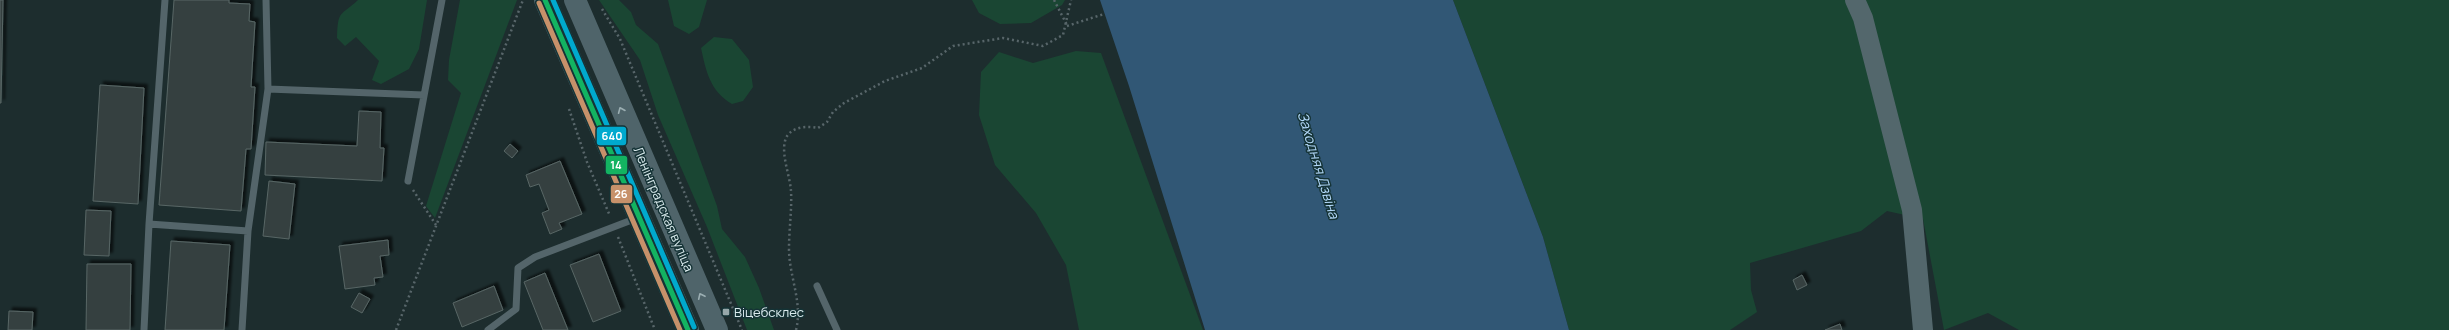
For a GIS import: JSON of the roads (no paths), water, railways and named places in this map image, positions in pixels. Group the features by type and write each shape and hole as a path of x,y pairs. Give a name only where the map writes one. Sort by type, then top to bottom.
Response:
{"main road":[{"name":"Ленінградская вуліца","path":"545,0 688,330"},
{"name":"Ленінградская вуліца","path":"575,0 717,330"}],"street":[{"path":"1855,0 1863,18 1912,210 1923,330"}],"lane":[{"path":"144,330 149,224 165,0"},
{"path":"242,330 248,231 268,89 266,0"},
{"path":"408,181 442,0"},
{"path":"268,89 424,95"},
{"path":"488,330 516,309 518,268 536,257 639,217"},
{"path":"149,224 248,231"},
{"path":"817,286 837,330"}],"water":[{"name":"Заходняя Дзвіна","path":"1100,0 1453,0 1543,237 1569,330 1205,330 1129,86"}],"place":[{"name":"Віцебсклес","path":"726,312"}]}
